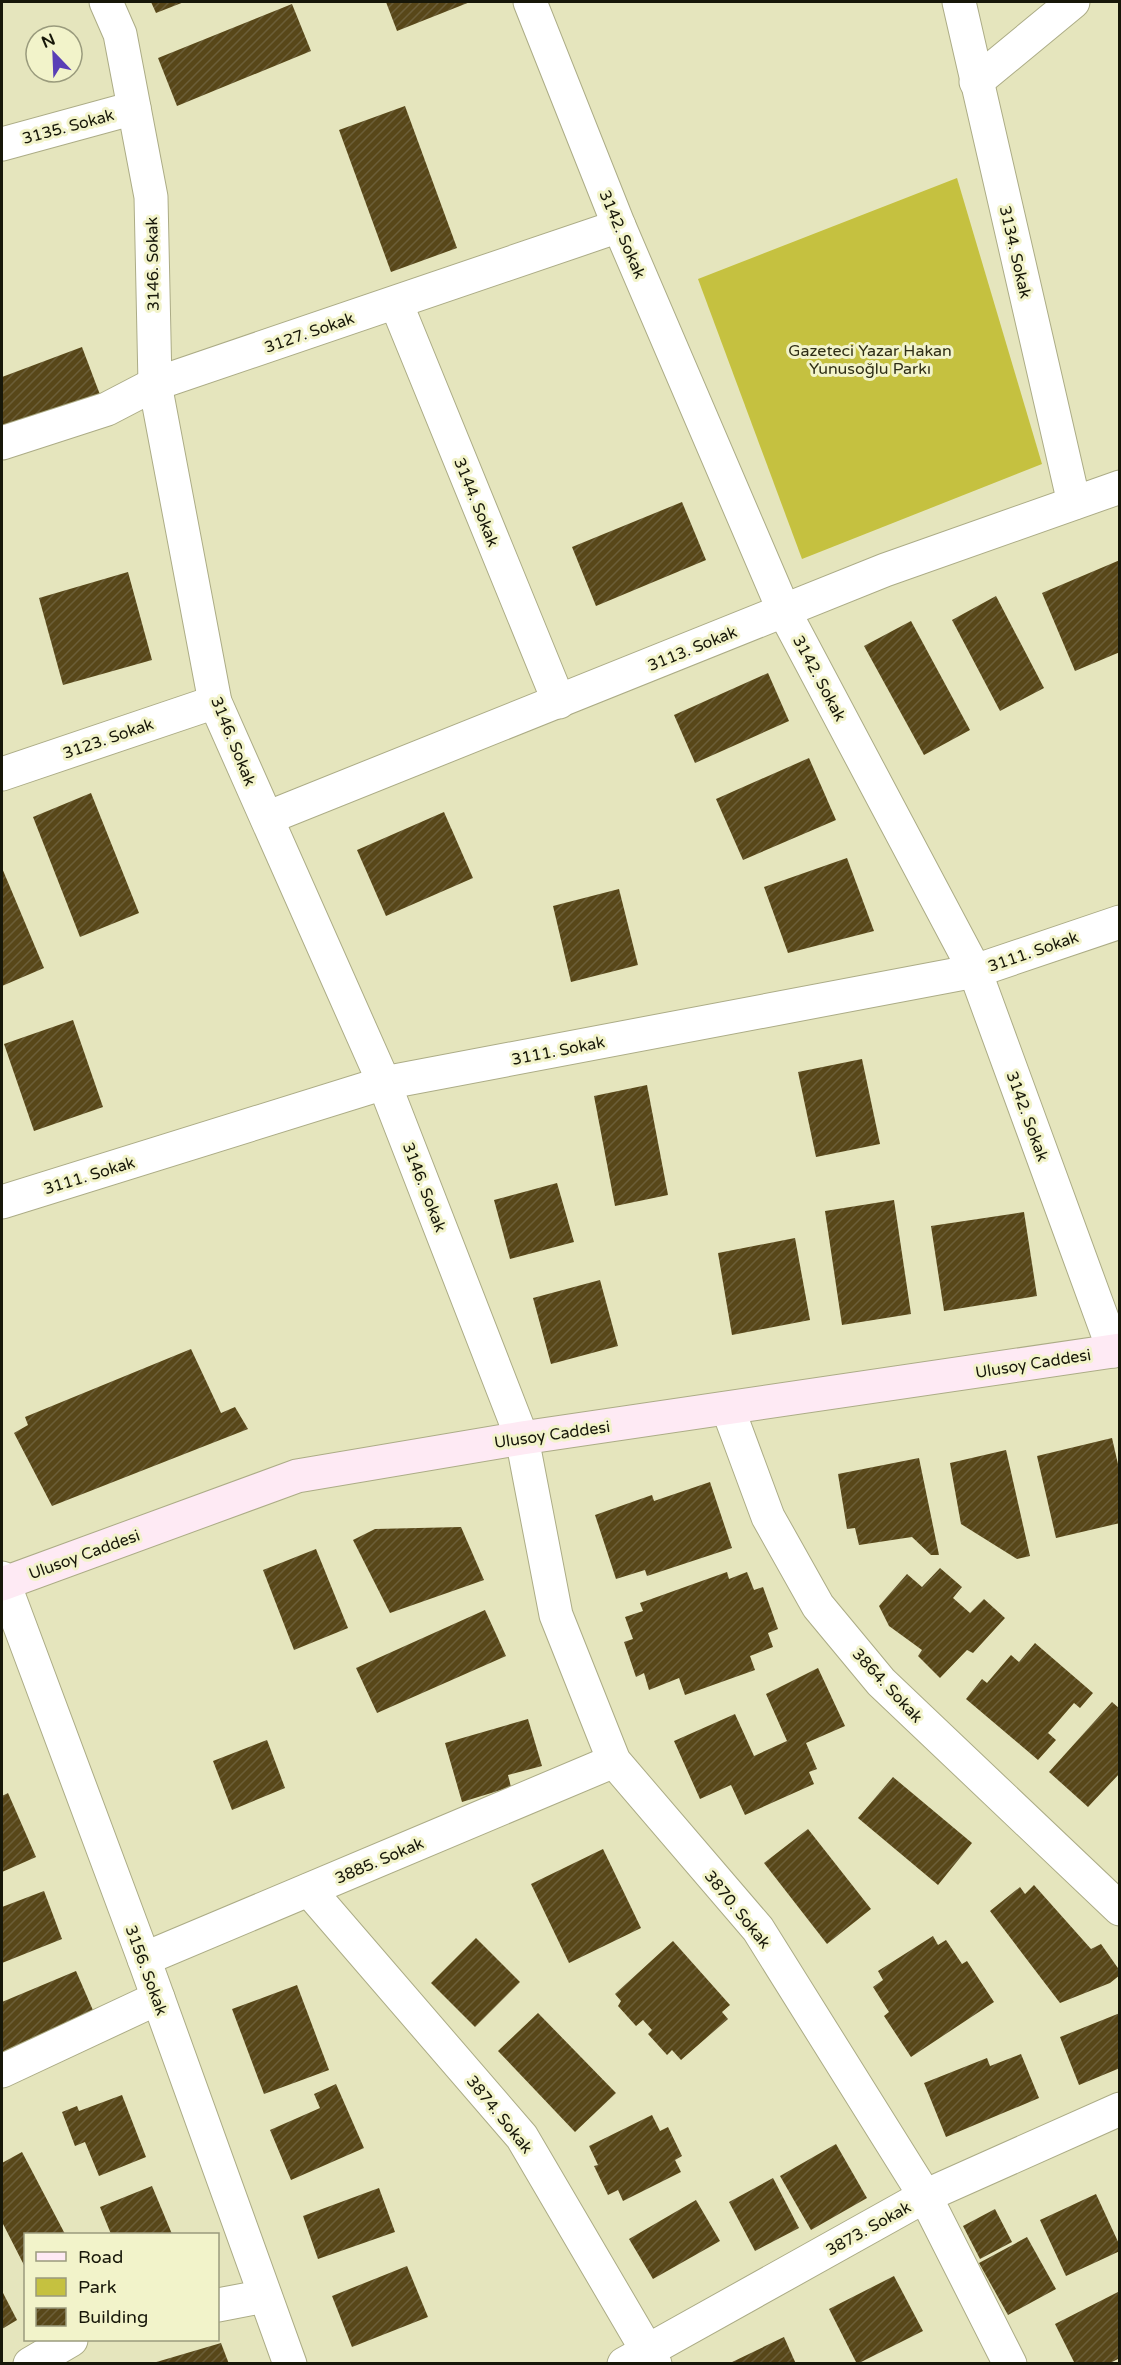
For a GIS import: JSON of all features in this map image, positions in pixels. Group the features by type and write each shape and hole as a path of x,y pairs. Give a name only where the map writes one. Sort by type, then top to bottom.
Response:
{"street":[{"name":"3146. Sokak","path":"106,2 120,34 151,197 155,384 215,702 384,1083 522,1438"},
{"name":"3142. Sokak","path":"530,2 619,226 784,611 975,971 1117,1351"},
{"name":"3134. Sokak","path":"959,2 1074,503"},
{"path":"976,82 1073,2"},
{"name":"3135. Sokak","path":"2,144 134,108"},
{"name":"3127. Sokak","path":"2,443 108,409 155,384 619,226"},
{"name":"3144. Sokak","path":"396,303 559,702"},
{"name":"3113. Sokak","path":"267,818 885,570 1119,487"},
{"name":"3123. Sokak","path":"2,774 215,702"},
{"name":"3111. Sokak","path":"2,1202 384,1083 975,971 1119,922"},
{"name":"Ulusoy Caddesi","path":"2,1582 297,1476 522,1438 1117,1351"},
{"name":"3864. Sokak","path":"728,1409 768,1517 818,1606 881,1682 1119,1909"},
{"name":"3870. Sokak","path":"522,1438 556,1616 614,1761 758,1929 925,2196 1010,2364"},
{"name":"3156. Sokak","path":"2,1582 144,1959 290,2364"},
{"name":"3885. Sokak","path":"144,1959 614,1761"},
{"name":"3874. Sokak","path":"309,1890 522,2137 642,2359"},
{"path":"2,2072 158,1998"},
{"name":"3873. Sokak","path":"642,2359 925,2196 1119,2109"},
{"path":"219,2305 265,2296"},
{"path":"30,2364 69,2341"}],"green space":[{"name":"Gazeteci Yazar Hakan Yunusoğlu Parkı","path":"957,178 1042,464 802,559 698,279"}],"building":[{"path":"151,2 184,2 156,13"},
{"path":"386,2 470,2 397,31"},
{"path":"292,4 311,51 177,106 158,58"},
{"path":"405,106 457,248 391,272 339,130"},
{"path":"82,347 102,400 2,437 2,377"},
{"path":"682,502 706,560 596,606 572,547"},
{"path":"1120,560 1120,652 1075,671 1042,593"},
{"path":"128,572 152,660 63,685 39,598"},
{"path":"996,596 1044,688 1000,711 952,620"},
{"path":"911,621 970,730 924,755 864,646"},
{"path":"768,673 789,721 695,763 674,715"},
{"path":"809,758 836,820 743,860 716,799"},
{"path":"91,793 139,913 80,937 33,817"},
{"path":"444,812 473,878 386,916 357,850"},
{"path":"847,858 874,931 788,953 764,887"},
{"path":"2,868 44,968 2,986"},
{"path":"619,889 638,965 571,982 553,906"},
{"path":"73,1020 103,1107 34,1131 4,1044"},
{"path":"862,1059 880,1144 816,1157 798,1072"},
{"path":"647,1085 668,1195 615,1206 594,1096"},
{"path":"557,1183 574,1242 510,1259 494,1200"},
{"path":"894,1200 911,1314 842,1325 825,1211"},
{"path":"1024,1212 1037,1296 944,1311 931,1226"},
{"path":"795,1238 810,1320 732,1335 718,1253"},
{"path":"600,1280 618,1346 551,1364 533,1298"},
{"path":"191,1349 221,1413 235,1407 248,1429 52,1506 14,1433 28,1425 25,1417"},
{"path":"1112,1438 1120,1473 1120,1523 1056,1538 1037,1456"},
{"path":"1006,1450 1030,1556 1017,1559 961,1524 950,1463"},
{"path":"919,1458 939,1555 931,1555 912,1537 859,1545 855,1528 847,1529 838,1474"},
{"path":"710,1482 732,1548 647,1576 645,1570 616,1579 595,1515 652,1495 654,1501"},
{"path":"461,1527 484,1580 390,1613 353,1540 375,1529"},
{"path":"316,1549 348,1628 294,1650 263,1570"},
{"path":"940,1568 962,1587 953,1598 970,1613 984,1599 1005,1618 973,1653 967,1650 940,1678 918,1656 922,1650 889,1626 879,1606 907,1574 922,1587"},
{"path":"727,1572 729,1579 747,1572 754,1590 763,1587 778,1629 768,1633 773,1647 750,1656 755,1670 685,1695 679,1678 649,1690 644,1673 636,1677 624,1642 633,1639 625,1617 643,1611 640,1603"},
{"path":"485,1610 506,1656 377,1713 356,1668"},
{"path":"1035,1643 1093,1693 1080,1708 1074,1703 1048,1733 1056,1740 1038,1760 966,1699 982,1679 987,1683 1011,1655 1019,1662"},
{"path":"818,1668 845,1726 806,1743 817,1769 809,1772 814,1784 745,1815 731,1785 700,1799 674,1741 735,1714 754,1756 787,1741 766,1694"},
{"path":"1112,1702 1120,1709 1120,1773 1088,1807 1049,1772"},
{"path":"528,1719 542,1766 508,1775 511,1787 462,1802 445,1743"},
{"path":"267,1740 285,1788 232,1810 213,1761"},
{"path":"893,1777 972,1843 938,1885 858,1818"},
{"path":"8,1793 36,1857 2,1872 2,1796"},
{"path":"808,1829 871,1909 827,1944 764,1863"},
{"path":"603,1849 641,1928 569,1963 531,1884"},
{"path":"1034,1885 1091,1949 1101,1944 1120,1971 1120,1975 1110,1983 1060,2003 990,1911 1020,1887 1025,1894"},
{"path":"44,1891 62,1939 2,1963 2,1907"},
{"path":"933,1936 938,1945 946,1940 962,1964 967,1961 994,2002 911,2057 884,2016 889,2012 873,1987 883,1980 878,1971"},
{"path":"476,1938 520,1982 475,2027 431,1983"},
{"path":"673,1941 730,2005 722,2012 728,2019 681,2060 672,2050 667,2055 648,2034 652,2030 643,2020 636,2026 618,2006 621,2001 615,1994"},
{"path":"76,1971 95,2015 2,2054 2,2002"},
{"path":"297,1985 329,2070 264,2094 232,2009"},
{"path":"538,2013 616,2093 575,2132 498,2051"},
{"path":"1120,2013 1120,2068 1079,2085 1060,2037"},
{"path":"1021,2054 1039,2098 946,2137 924,2083 987,2058 990,2066"},
{"path":"336,2084 364,2148 291,2180 270,2130 320,2108 314,2094"},
{"path":"122,2095 146,2157 99,2176 85,2142 75,2146 62,2112 77,2106 79,2111"},
{"path":"652,2115 660,2131 668,2127 682,2156 675,2160 681,2172 623,2201 618,2190 608,2195 594,2166 598,2165 589,2146"},
{"path":"836,2144 867,2198 811,2230 780,2176"},
{"path":"22,2152 64,2233 24,2233 24,2265 2,2222 2,2163"},
{"path":"773,2178 799,2228 755,2251 729,2202"},
{"path":"152,2186 172,2233 111,2233 100,2207"},
{"path":"379,2188 395,2232 318,2259 303,2216"},
{"path":"1096,2194 1120,2246 1120,2251 1066,2276 1040,2220"},
{"path":"696,2200 720,2241 653,2279 629,2239"},
{"path":"995,2209 1012,2242 980,2259 963,2226"},
{"path":"1027,2237 1056,2289 1008,2315 979,2263"},
{"path":"407,2266 428,2317 352,2347 332,2296"},
{"path":"894,2276 923,2331 857,2364 829,2309"},
{"path":"2,2291 17,2320 2,2329"},
{"path":"1120,2291 1120,2358 1108,2364 1075,2364 1055,2324"},
{"path":"784,2337 796,2364 728,2364"},
{"path":"221,2343 229,2364 153,2364 153,2363"}]}
